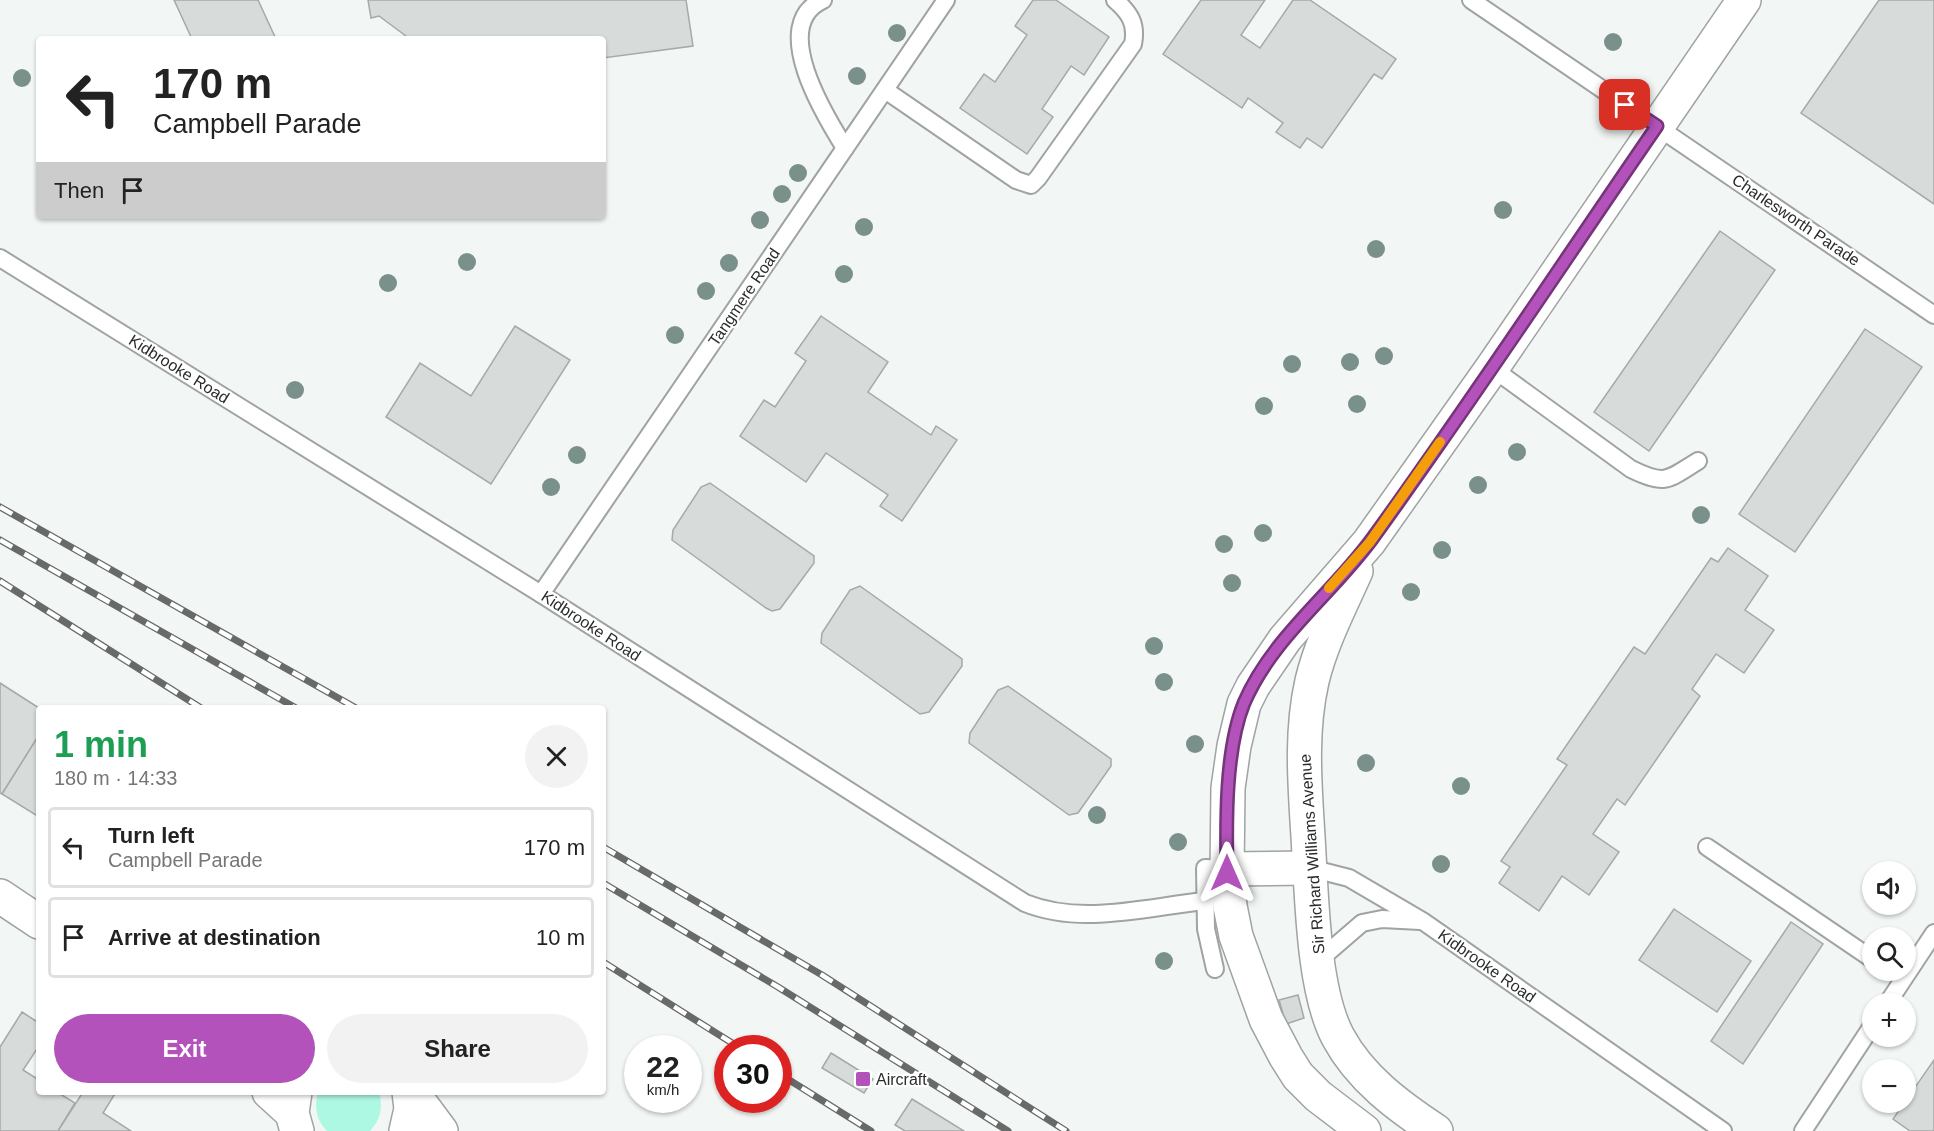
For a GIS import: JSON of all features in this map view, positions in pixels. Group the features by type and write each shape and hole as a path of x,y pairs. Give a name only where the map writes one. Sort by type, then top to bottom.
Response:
{"street":[{"name":"Sir Richard Williams Avenue","path":"1364,1131 1327,1105 1298,1076 1272,1034 1236,936 1230,906 1227,868 1228,788 1234,746 1244,704 1252,686 1285,639 1370,542 1744,0"},
{"name":"Sir Richard Williams Avenue","path":"1370,542 1328,633 1308,703 1304,774 1318,961 1330,1021 1348,1054 1378,1088 1436,1131"},
{"name":"Kidbrooke Road","path":"1227,868 1310,868"},
{"path":"0,896 36,920"},
{"path":"406,1131 411,1109 410,1095"},
{"path":"412,1095 441,1131"}],"lane":[{"path":"823,0 806,14 800,25 799,42 802,61 825,116 845,148"},
{"name":"Tangmere Road","path":"541,594 946,0"},
{"path":"885,90 1016,180 1031,185 1133,44 1136,31 1131,17 1116,0"},
{"name":"Charlesworth Parade","path":"1471,0 1934,315"},
{"name":"Kidbrooke Road","path":"0,258 541,594 1025,903 1056,912 1100,914 1205,902"},
{"path":"1492,368 1631,469 1652,479 1667,480 1698,461"},
{"path":"1707,847 1862,951"},
{"path":"1215,969 1207,938 1205,868 1227,868"},
{"name":"Kidbrooke Road","path":"1310,868 1349,878 1424,922 1723,1131"},
{"path":"1318,961 1362,923 1382,919 1424,922"},
{"path":"1916,953 1934,933"},
{"path":"1803,1131 1862,1041"}],"green space":[{"path":"317,1095 380,1095 381,1108 379,1118 370,1131 327,1131 320,1122 316,1103"}],"building":[{"path":"174,0 258,0 275,36 191,36"},
{"path":"368,0 686,0 693,46 606,58 606,36 406,36 379,16 371,18"},
{"path":"1033,0 1056,0 1109,37 1084,75 1071,66 1042,109 1053,117 1027,154 960,108 984,74 995,82 1027,35 1015,26"},
{"path":"1201,0 1265,0 1241,35 1260,48 1293,0 1310,0 1396,59 1382,79 1374,74 1322,148 1307,138 1300,148 1276,132 1283,123 1248,98 1242,108 1163,54"},
{"path":"1879,0 1934,0 1934,204 1801,113"},
{"path":"1720,231 1775,270 1649,451 1594,412"},
{"path":"821,316 888,362 868,392 931,435 936,426 957,440 902,521 880,506 888,495 826,453 806,482 740,436 764,400 775,407 806,361 795,353"},
{"path":"515,326 570,360 491,484 386,417 420,363 471,396"},
{"path":"1865,329 1922,367 1795,552 1739,514"},
{"path":"710,483 814,556 814,563 780,609 772,611 766,608 672,540 673,530 701,487"},
{"path":"1728,548 1768,576 1745,610 1774,630 1744,673 1716,654 1692,689 1700,696 1625,805 1617,799 1593,834 1619,852 1589,895 1562,876 1539,911 1499,883 1510,867 1501,861 1567,765 1557,759 1634,647 1645,654 1711,558 1718,562"},
{"path":"860,586 962,659 962,666 929,712 920,714 821,643 822,633 850,590"},
{"path":"0,683 36,706 36,740 2,794 0,793"},
{"path":"1008,686 1111,759 1111,766 1078,813 1069,815 969,743 970,733 998,690"},
{"path":"36,740 36,815 2,794"},
{"path":"1674,909 1751,961 1717,1012 1639,960"},
{"path":"1791,922 1823,944 1743,1064 1711,1041"},
{"path":"1298,995 1304,1018 1286,1024 1279,1000"},
{"path":"22,1012 36,1021 36,1050 23,1070 36,1078 36,1095 62,1095 75,1103 58,1131 0,1131 0,1047"},
{"path":"831,1053 873,1079 864,1093 822,1068"},
{"path":"1934,1060 1934,1131 1910,1131 1893,1119 1897,1113 1916,1113 1916,1086"},
{"path":"81,1095 114,1095 103,1113 131,1131 58,1131"},
{"path":"912,1099 964,1131 905,1131 895,1125"}],"railway":[{"path":"0,507 351,705"},
{"path":"0,540 291,705"},
{"path":"0,581 196,705"},
{"path":"606,849 822,975 1066,1131"},
{"path":"606,885 778,987 1008,1131"},
{"path":"606,964 719,1035"},
{"path":"792,1082 871,1131"}],"slow traffic":[{"path":"1329,588 1370,542 1440,442"}],"place":[{"name":"Aircraft","path":"863,1079"}],"route":[{"path":"1227,873 1230,766 1238,724 1252,686 1299,621 1370,542 1657,126 1625,105"}]}
